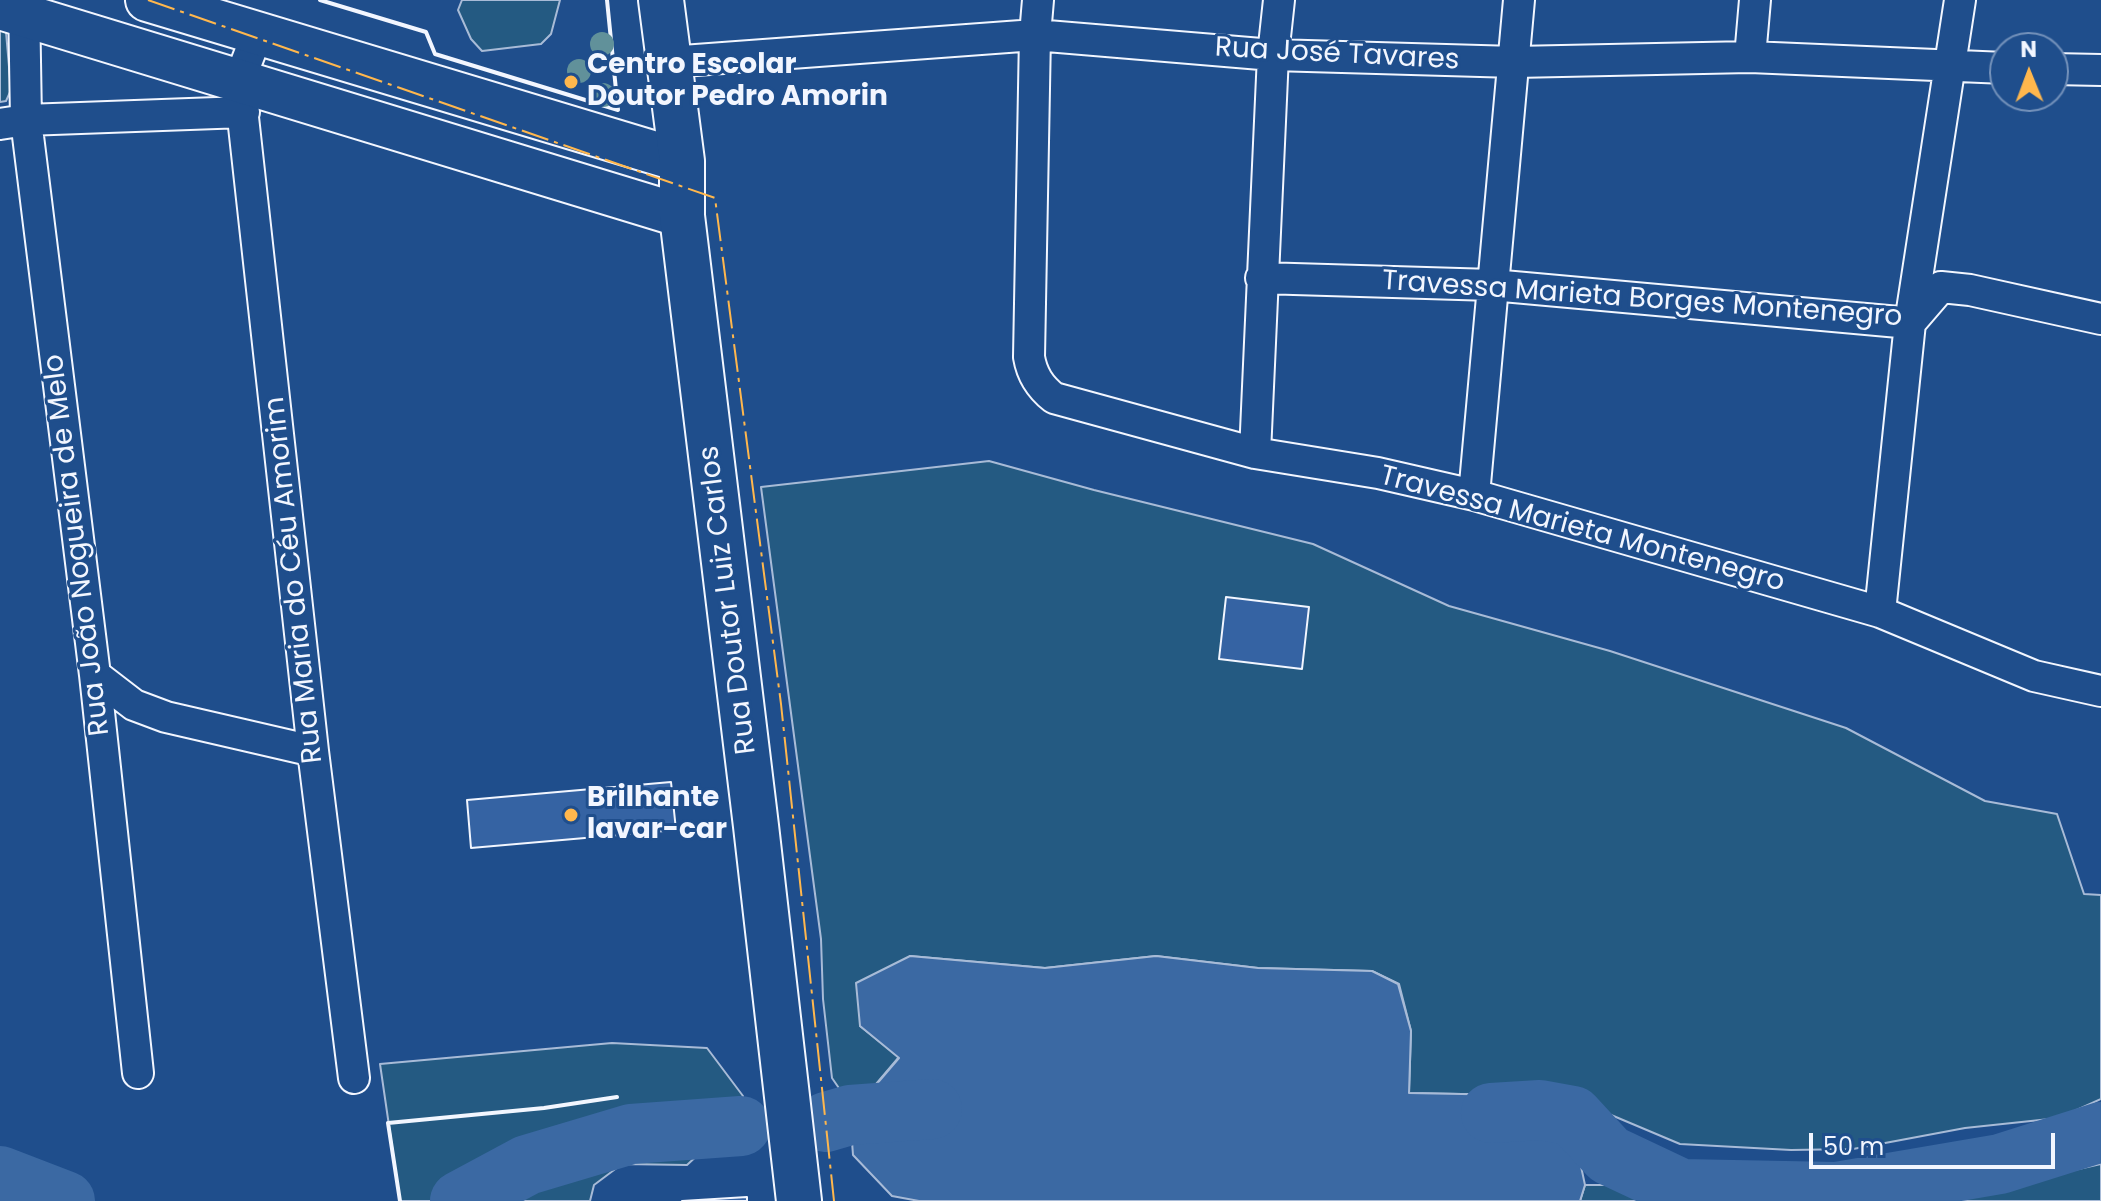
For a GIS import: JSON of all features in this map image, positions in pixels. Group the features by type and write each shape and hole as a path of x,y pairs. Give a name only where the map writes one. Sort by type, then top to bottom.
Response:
{"main road":[{"name":"Rua Doutor Luiz Carlos","path":"661,0 682,161 682,216 755,810 799,1201"}],"street":[{"path":"147,0 682,161"},
{"path":"1035,35 1038,0"},
{"path":"1255,453 1261,278 1273,55 1279,0"},
{"path":"1474,495 1519,0"},
{"path":"1750,57 1755,0"},
{"path":"1880,612 1910,323 1960,0"},
{"path":"16,8 241,97 682,216"},
{"name":"Rua João Nogueira de Melo","path":"16,8 13,122 95,675 138,1073"},
{"path":"241,97 257,35"},
{"name":"Rua José Tavares","path":"669,62 1035,35 1273,55 1515,62 1750,57 1989,68"},
{"name":"Travessa Marieta Montenegro","path":"1035,35 1029,357 1043,390 1054,398 1255,453 1378,473 1474,495 1880,612 2034,676 2101,691"},
{"path":"2069,69 2101,70"},
{"path":"13,122 241,97"},
{"name":"Rua Maria do Céu Amorim","path":"241,97 313,751 354,1078"},
{"name":"Travessa Marieta Borges Montenegro","path":"1261,278 1492,285 1910,323 1941,287 1970,290 2101,319"},
{"path":"95,675 134,705 166,717 313,751"}],"shaded area":[{"path":"462,0 560,0 551,34 541,44 482,51 471,39 458,10"},
{"path":"0,23 6,32 11,90 6,101 0,102"},
{"path":"989,461 1313,544 1449,606 1610,651 1846,728 1985,801 2057,814 2084,894 2101,895 2101,1099 2059,1118 1965,1128 1853,1149 1791,1150 1680,1144 1566,1096 1409,1093 1411,1031 1399,984 1372,971 1258,968 1156,956 1045,968 910,956 860,1026 899,1057 854,1110 832,1078 823,999 821,939 761,487"},
{"path":"910,956 1045,968 1156,956 1258,968 1372,971 1398,984 1411,1031 1409,1093 1566,1096 1585,1185 1580,1201 919,1201 892,1196 853,1155 850,1115 899,1058 860,1026 856,983"},
{"path":"612,1043 707,1048 743,1096 742,1116 717,1143 687,1165 622,1164 594,1185 590,1201 400,1201 380,1064"},
{"path":"2101,1164 2101,1201 1937,1201"},
{"path":"1585,1185 1626,1185 1670,1201 1580,1201"}],"building":[{"path":"1226,597 1309,607 1302,669 1219,659"},
{"name":"Brilhante lavar-car","path":"671,782 676,830 471,848 467,800"},
{"path":"747,1197 747,1201 682,1201"}],"waterway":[{"path":"826,1122 850,1115 932,1109"},
{"path":"1491,1113 1540,1110 1573,1116 1609,1155 1681,1189 1836,1192 2000,1164 2101,1132"},
{"path":"460,1201 527,1165 631,1134 741,1126"},
{"path":"0,1176 65,1201"}],"wall":[{"path":"320,0 426,32 435,54 618,110 607,0"},
{"path":"400,1201 388,1123 544,1108 617,1097"}],"power":[{"path":"148,0 715,198 781,704 834,1201"}],"place":[{"name":"Centro Escolar Doutor Pedro Amorin","path":"571,82"},
{"name":"Brilhante lavar-car","path":"571,815"}]}
